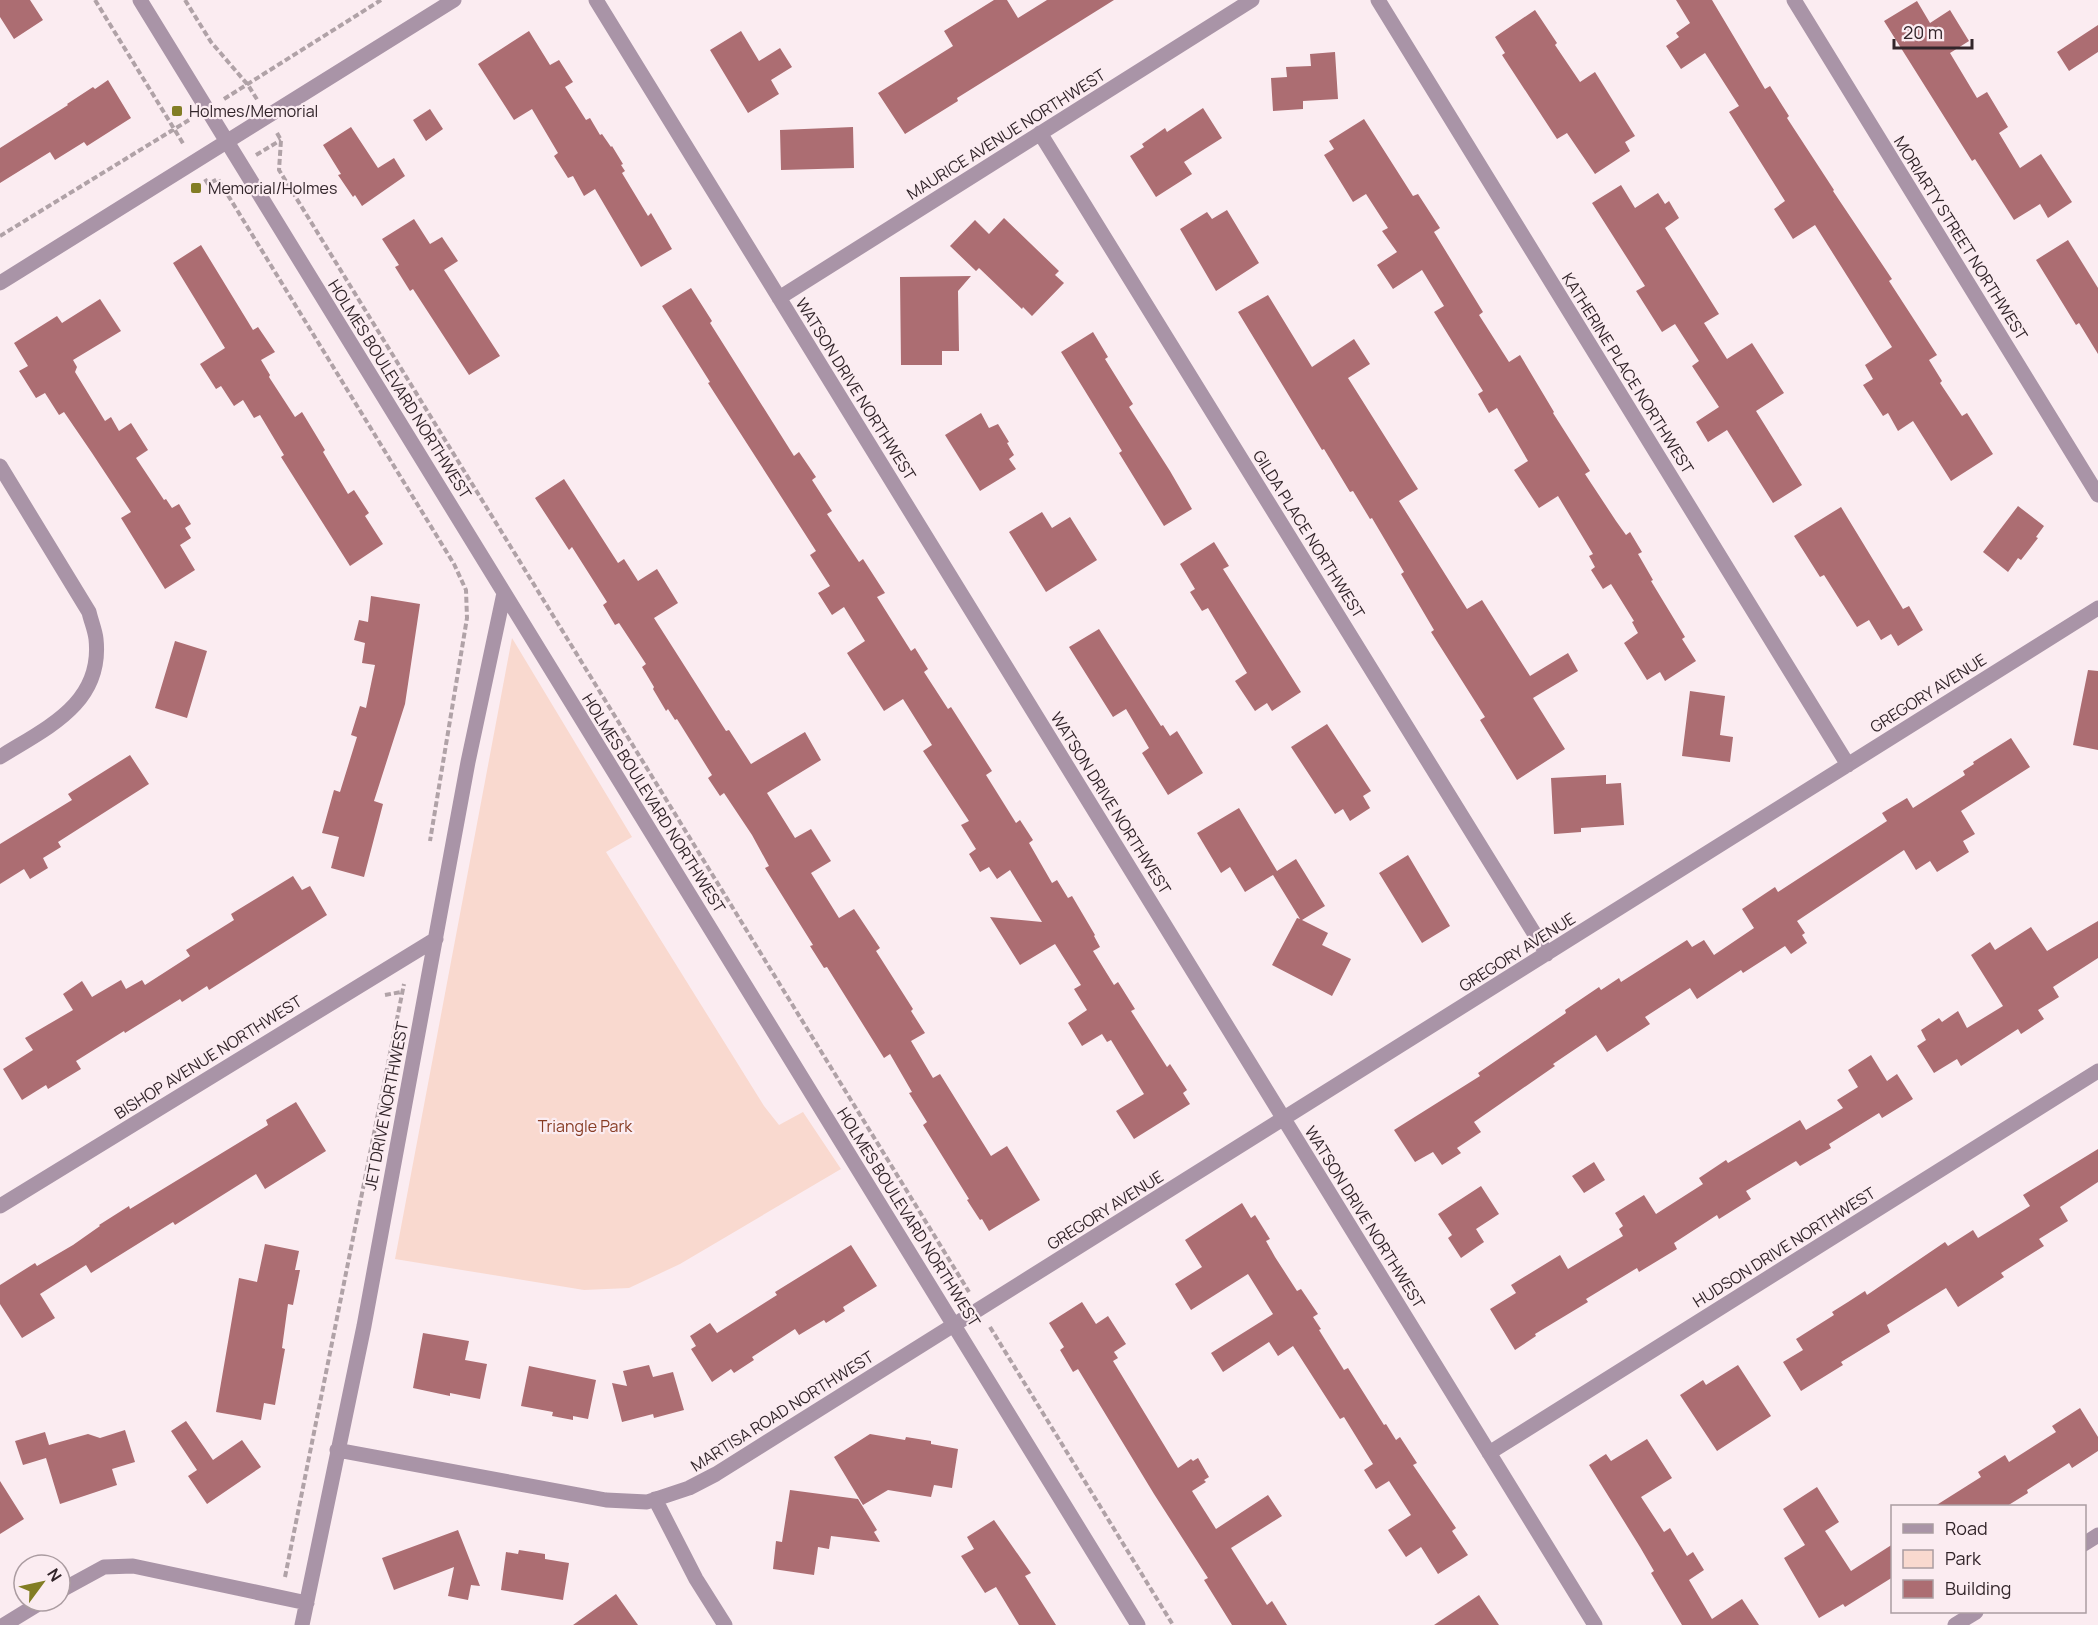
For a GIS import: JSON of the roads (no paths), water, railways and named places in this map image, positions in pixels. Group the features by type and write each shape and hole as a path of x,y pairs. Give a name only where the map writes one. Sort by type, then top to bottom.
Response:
{"street":[{"name":"HOLMES BOULEVARD NORTHWEST","path":"140,0 1138,1625"},
{"path":"0,283 454,0"},
{"name":"WATSON DRIVE NORTHWEST","path":"596,0 1595,1625"},
{"name":"MAURICE AVENUE NORTHWEST","path":"779,298 1251,0"},
{"name":"KATHERINE PLACE NORTHWEST","path":"1378,0 1848,765"},
{"name":"MORIARTY STREET NORTHWEST","path":"1794,0 2098,495"},
{"name":"GILDA PLACE NORTHWEST","path":"1041,133 1547,954"},
{"path":"0,466 89,612 96,639 95,664 88,687 68,714 0,757"},
{"name":"JET DRIVE NORTHWEST","path":"302,1625 364,1326 468,762 504,593"},
{"name":"GREGORY AVENUE","path":"954,1326 2098,608"},
{"name":"BISHOP AVENUE NORTHWEST","path":"0,1206 436,939"},
{"name":"HUDSON DRIVE NORTHWEST","path":"1489,1453 2098,1071"},
{"name":"MARTISA ROAD NORTHWEST","path":"337,1450 606,1500 647,1502 689,1488 716,1474 954,1326"},
{"path":"655,1499 696,1579 725,1625"},
{"path":"72,1584 104,1567 133,1566 307,1603"},
{"path":"4,1625 24,1613"},
{"path":"1955,1625 1973,1613"}],"place":[{"name":"Holmes/Memorial","path":"177,111"},
{"name":"Memorial/Holmes","path":"196,188"}],"park label":[{"name":"Triangle Park","path":"585,1126"}]}
